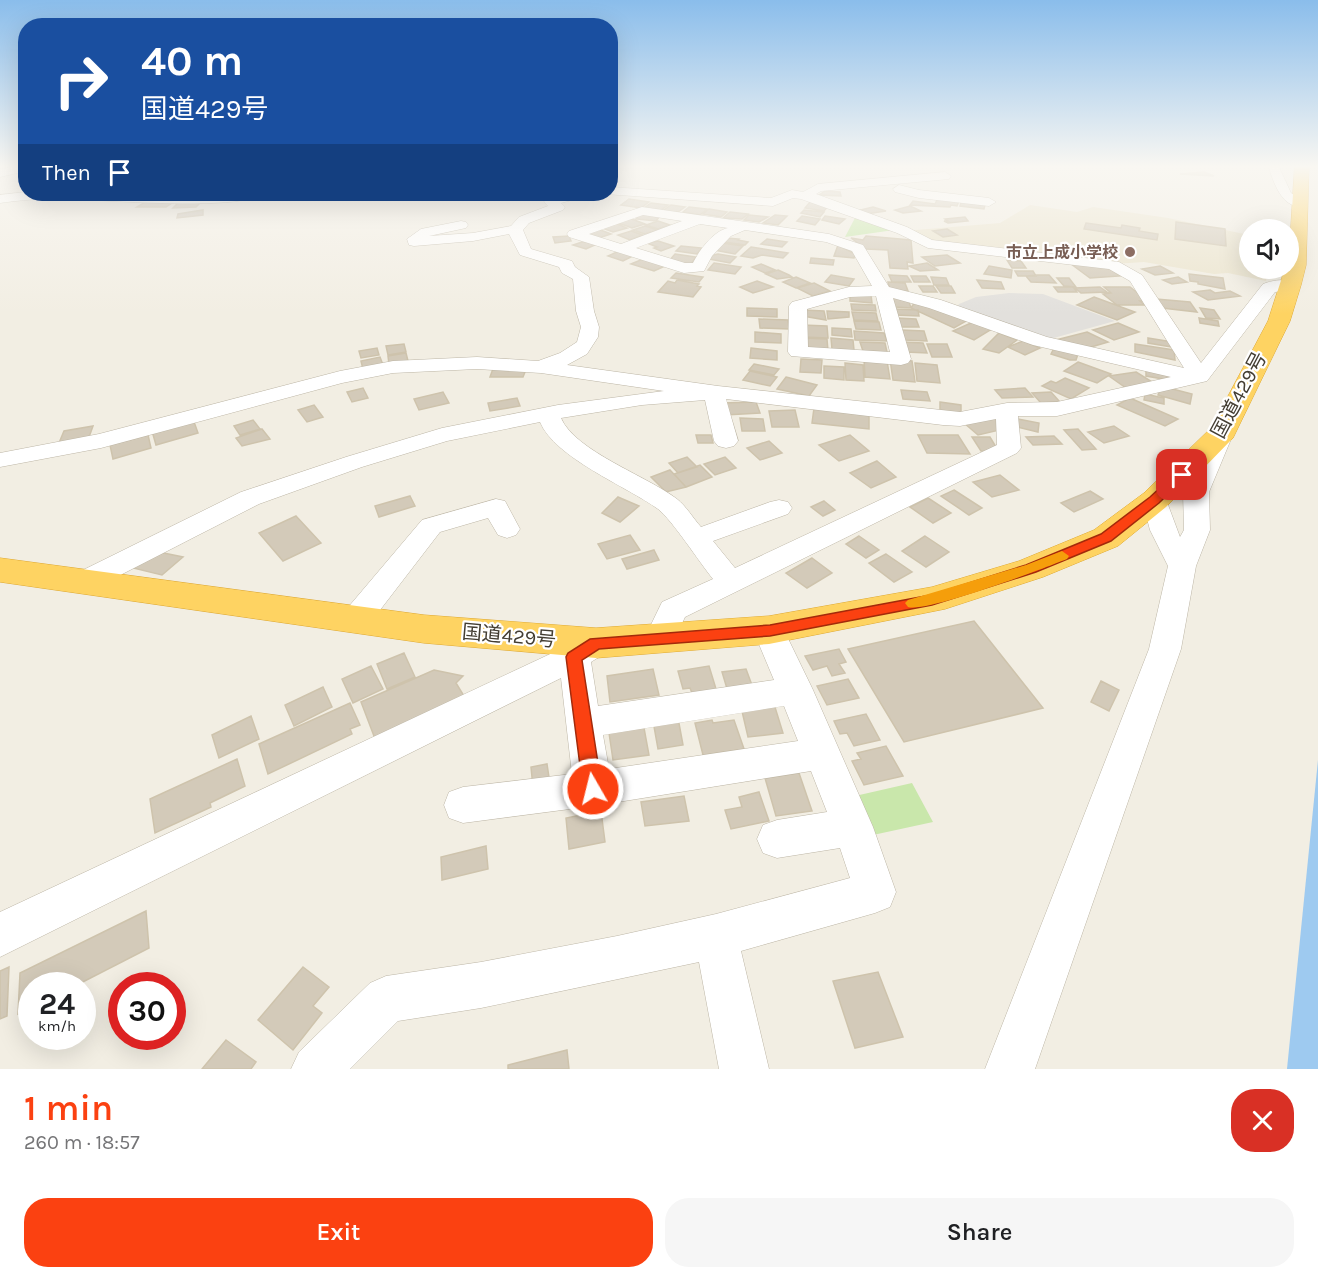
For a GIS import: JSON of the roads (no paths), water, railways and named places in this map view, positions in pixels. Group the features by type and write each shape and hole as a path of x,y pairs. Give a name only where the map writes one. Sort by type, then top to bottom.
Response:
{"highway":[{"name":"国道429号","path":"0,570 585,650 660,639 770,630 932,600 1031,568 1106,538 1155,500 1223,432 1279,321 1296,265 1299,215"}],"street":[{"path":"461,225 422,234 414,238 414,243 473,237 516,229 524,220 537,215"},
{"path":"631,215 574,234 684,268 698,268 705,254 726,232 734,231 744,224"},
{"path":"675,215 744,224 785,225 858,248 884,291 901,358 798,352 798,306 849,292 884,291 916,296 1018,335 1200,377"},
{"path":"853,215 902,230 928,244 1113,266 1128,272 1140,283 1200,377"},
{"path":"621,249 701,218"},
{"path":"516,229 517,237 525,252 566,264 568,270 581,277 585,313 591,327 587,343 573,356 541,367"},
{"path":"0,460 101,441 340,377 375,370 477,363 541,367 718,392 943,418 960,419 1007,410 1057,409 1200,377 1269,288 1291,285"},
{"path":"84,582 250,498 442,435 548,414 642,399 718,392"},
{"path":"718,392 715,402 726,441"},
{"path":"660,639 673,610 1009,448 1007,410"},
{"path":"548,414 556,433 577,449 669,505 731,582"},
{"path":"1010,1069 1165,649 1182,566 1197,530 1196,492 1223,432"},
{"path":"1155,500 1162,530 1182,566"},
{"path":"356,620 430,526 496,507 507,529"},
{"path":"696,538 779,508"},
{"path":"316,1069 386,999 492,983 716,936 875,891 854,827 770,630"},
{"path":"0,935 585,650 584,723 593,789"},
{"path":"584,723 796,690"},
{"path":"463,805 593,789 821,753"},
{"path":"777,839 854,827"},
{"path":"716,936 744,1069"}],"water":[{"path":"1318,760 1318,1069 1287,1069"}],"place":[{"name":"市立上成小学校","path":"1130,252"}]}
